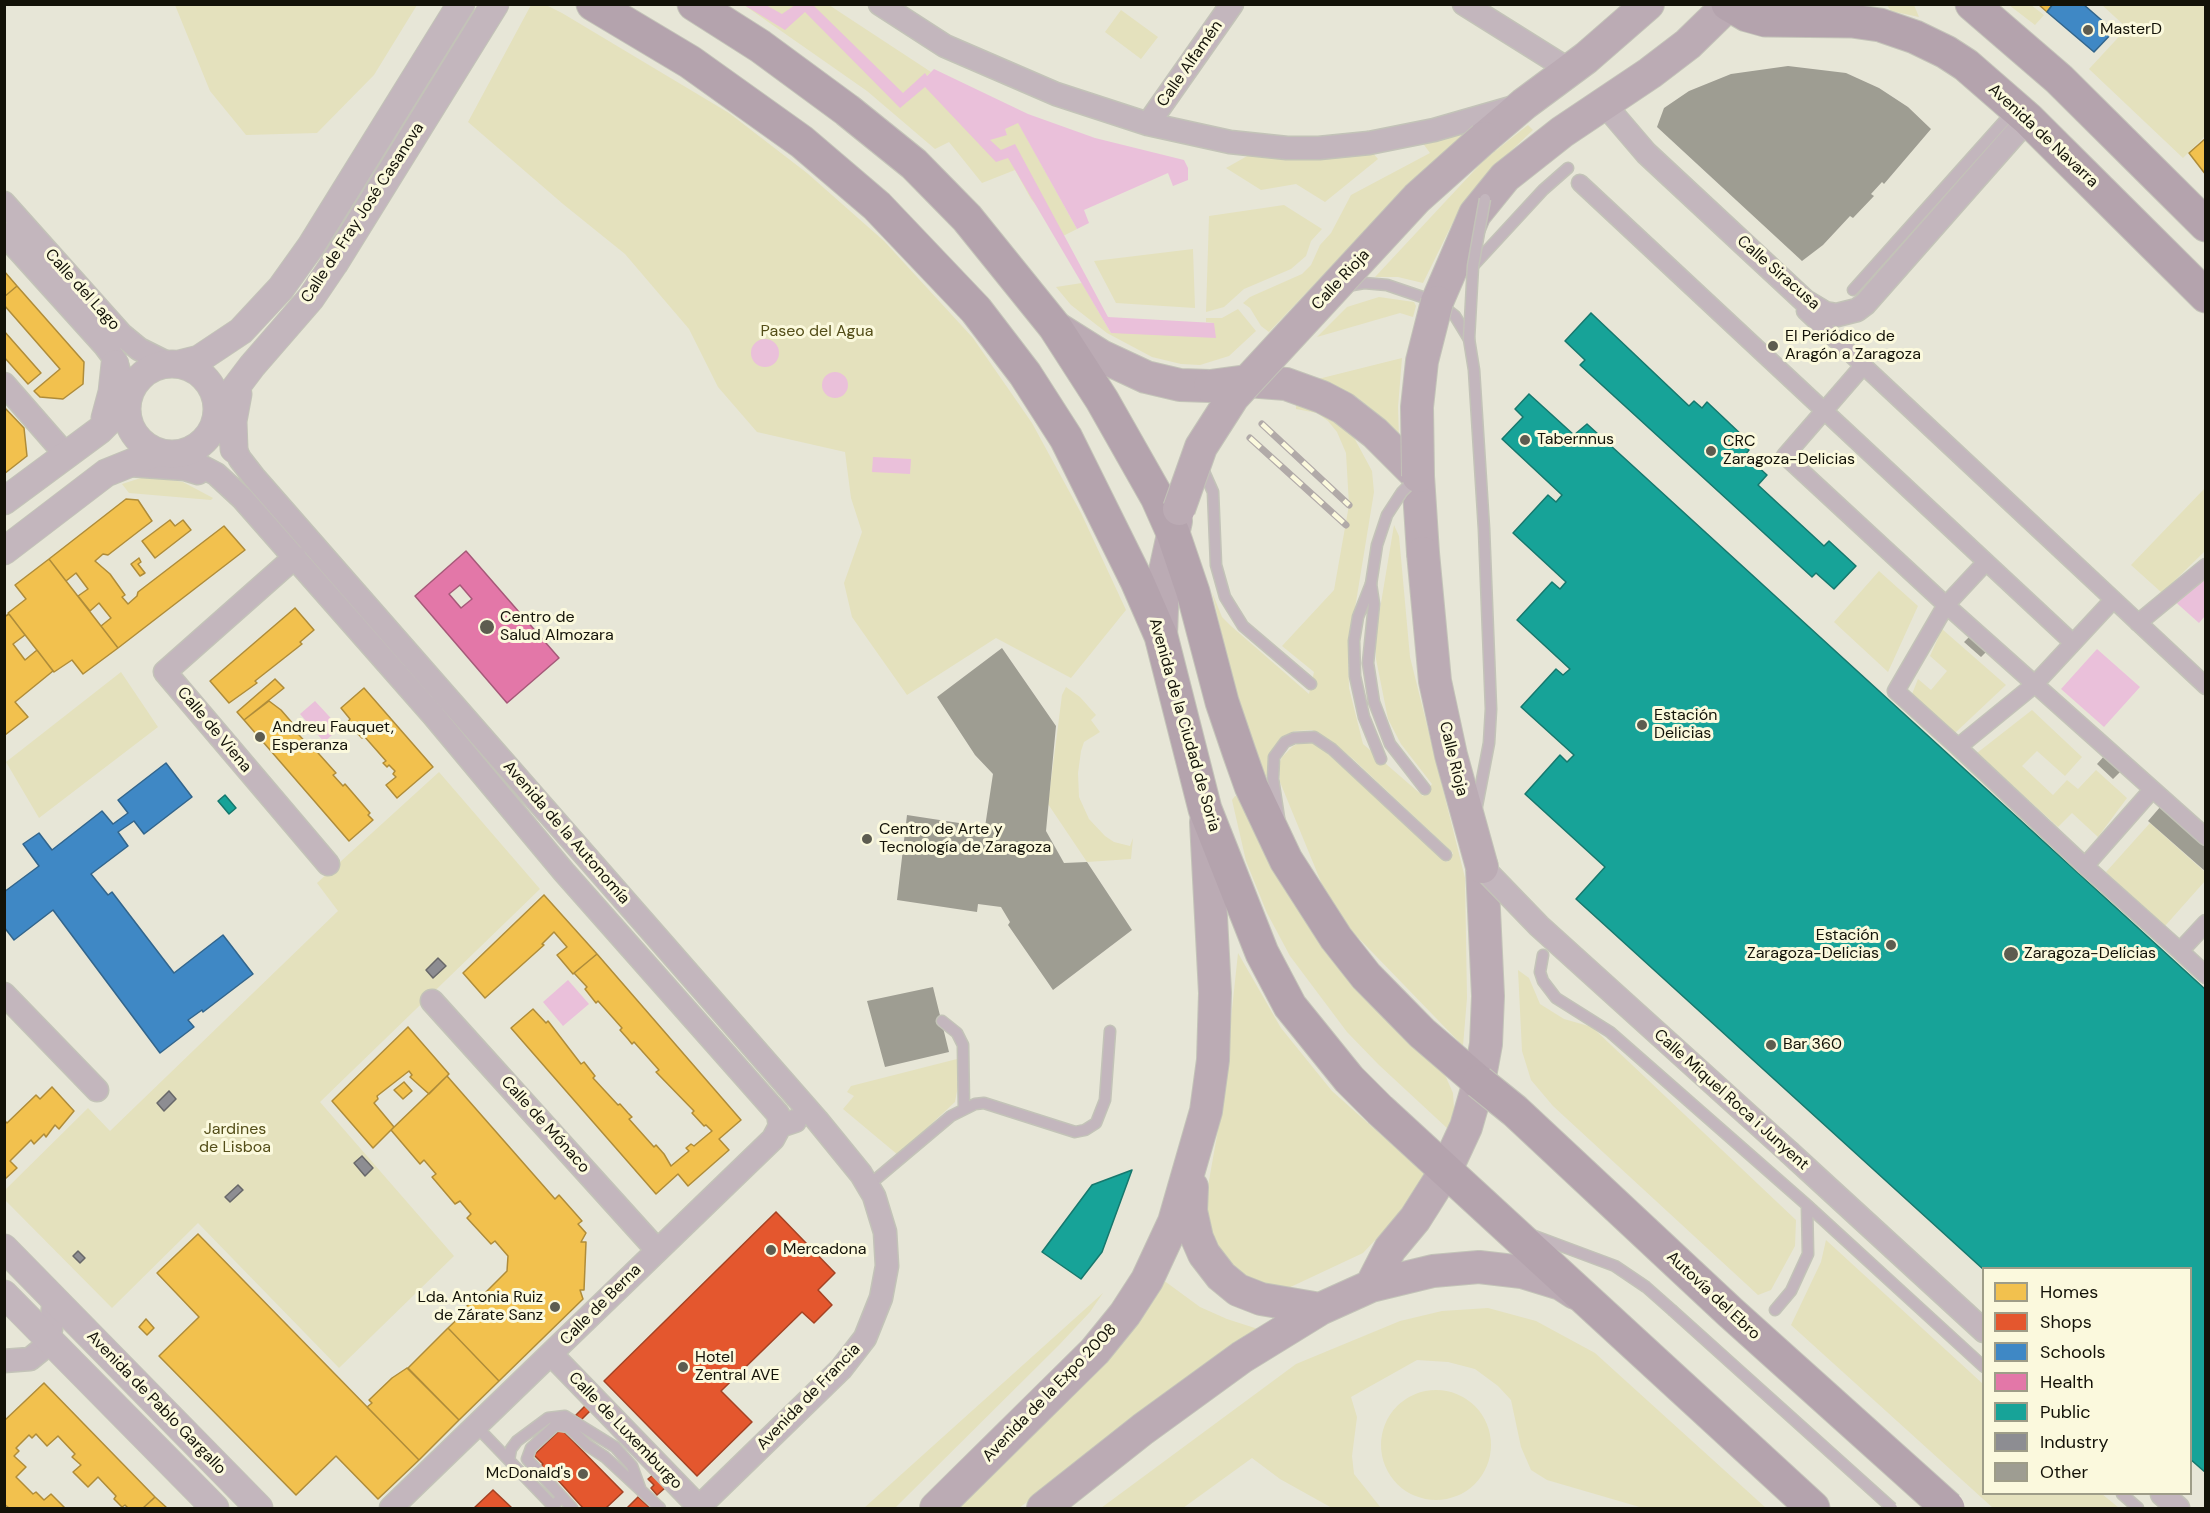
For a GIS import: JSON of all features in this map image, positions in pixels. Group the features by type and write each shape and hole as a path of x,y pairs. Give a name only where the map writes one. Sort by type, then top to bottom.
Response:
{"main road":[{"name":"Avenida de la Ciudad de Soria","path":"593,4 690,62 802,142 877,206 976,310 1025,374 1066,438 1111,524 1161,636 1205,809 1267,963 1290,1006 1350,1079 1380,1110 1446,1170"},
{"path":"694,4 768,52 847,110 914,164 967,218 1055,327 1102,400 1157,497 1176,521 1222,702 1251,786 1286,860 1336,938 1390,1002 1458,1066 1479,1082"},
{"name":"Calle Rioja","path":"1161,636 1162,580 1176,521 1197,457 1211,428 1247,381 1417,198 1524,104 1570,71 1648,4"},
{"path":"1972,4 2059,79 2205,225"},
{"name":"Calle Rioja","path":"1371,1286 1390,1249 1415,1219 1446,1170 1466,1127 1479,1082 1486,1044 1488,996 1482,867 1451,755 1435,681 1418,476 1416,430 1422,361 1437,302 1464,235 1485,200 1521,162 1615,98 1688,44 1729,5"},
{"name":"Avenida de Navarra","path":"1729,5 1747,15 1765,20 1860,13 1946,52 1966,65 2022,114 2205,296"},
{"path":"1570,71 1615,98"},
{"path":"1055,327 1101,356 1146,377 1172,384 1210,386 1247,381 1286,384 1322,397 1343,408 1375,433 1418,476"},
{"path":"1205,809 1215,993 1213,1060 1206,1111 1187,1195 1197,1238 1211,1264 1238,1290 1275,1302 1320,1309"},
{"name":"Autovía del Ebro","path":"1479,1082 1515,1111 1730,1312 1948,1509"},
{"path":"1446,1170 1813,1509"},
{"name":"Avenida de la Expo 2008","path":"936,1509 1080,1366 1125,1314 1161,1251 1187,1195"},
{"path":"1044,1509 1152,1423 1242,1357 1320,1309 1371,1286 1433,1271 1479,1267 1522,1272 1561,1284 1589,1300"}],"street":[{"name":"Calle de Fray José Casanova","path":"174,364 199,359 241,331 281,288 317,237 461,4"},
{"name":"Calle de Fray José Casanova","path":"218,412 241,379 295,317 334,264 495,4"},
{"path":"880,4 974,60 1056,94 1148,124 1252,145 1319,148 1369,143 1434,130 1524,104"},
{"name":"Calle Alfamén","path":"1148,124 1232,4"},
{"path":"1464,4 1570,71"},
{"name":"Calle Siracusa","path":"1615,98 1646,153 1805,301 1825,313 1837,315 1857,310 1865,304 2022,114"},
{"path":"1580,183 2072,642"},
{"name":"Calle del Lago","path":"4,203 122,335 139,349 174,364"},
{"name":"Calle del Lago","path":"4,234 105,346 115,364 128,399"},
{"path":"1806,311 2205,686"},
{"path":"100,430 112,392 115,364"},
{"path":"4,501 100,430 128,399 144,373 174,364 197,370 215,392 218,412 214,428 193,450 168,453 122,464 106,473 4,551"},
{"path":"1863,366 1785,456 2034,685 2205,837"},
{"path":"234,449 233,421 241,379"},
{"path":"4,384 66,455"},
{"path":"128,399 132,429 143,443 168,453"},
{"name":"Avenida de la Autonomía","path":"218,412 234,449 278,504 817,1120 869,1185 885,1232 887,1266"},
{"name":"Avenida de la Autonomía","path":"168,453 206,467 226,481 433,715 564,872 778,1114 780,1126"},
{"path":"122,464 185,469 226,481"},
{"name":"Calle de Viena","path":"295,557 165,672 328,864"},
{"path":"1986,562 1946,605 1896,691 2205,975"},
{"path":"2138,623 2205,567"},
{"path":"1958,747 2034,685 2113,600"},
{"path":"2085,866 2152,790"},
{"name":"Calle Miquel Roca i Junyent","path":"1482,867 1539,926 1982,1329"},
{"path":"2180,951 2205,922"},
{"path":"4,994 97,1090"},
{"name":"Calle de Mónaco","path":"432,1001 657,1250"},
{"path":"780,1126 794,1121 817,1120"},
{"name":"Calle de Berna","path":"391,1509 773,1139 780,1126"},
{"name":"Avenida de Pablo Gargallo","path":"4,1248 259,1509"},
{"name":"Avenida de Francia","path":"699,1508 854,1355 874,1319 887,1266"},
{"name":"Avenida de Pablo Gargallo","path":"4,1294 215,1509"},
{"path":"4,1361 30,1359 42,1351 49,1339 54,1298"},
{"name":"Calle de Luxemburgo","path":"551,1354 699,1508"},
{"path":"2163,1495 2178,1509"}],"lane":[{"path":"1853,290 2022,114"},
{"path":"1437,302 1568,168"},
{"name":"Calle Rioja","path":"1472,829 1489,743 1491,709 1484,529 1474,370 1469,339 1473,266 1485,200"},
{"path":"1332,289 1364,283 1387,285 1437,302 1455,316 1469,339"},
{"path":"1197,457 1213,492 1216,566 1225,597 1243,626 1311,684"},
{"path":"1418,476 1402,492 1387,515 1377,545 1371,584 1374,604 1368,663 1374,702 1390,744 1425,789"},
{"path":"1371,584 1362,601 1358,617 1354,641 1355,676 1364,717 1381,759"},
{"path":"1286,860 1272,766 1274,757 1286,742 1305,736 1314,737 1332,749 1446,855"},
{"path":"1543,955 1540,965 1543,981 1556,998 1610,1032 1807,1205 1982,1366"},
{"path":"942,1021 957,1033 963,1045 964,1108"},
{"path":"869,1185 951,1116 964,1108 984,1103 1075,1132 1085,1130 1096,1123 1103,1106 1110,1030"},
{"path":"1775,1310 1791,1291 1808,1254 1807,1205"},
{"path":"1507,1226 1599,1258 1638,1281 1892,1509"},
{"path":"509,1460 511,1449 525,1435 548,1418 565,1416 615,1447 632,1466 640,1488"},
{"path":"572,1509 527,1460 531,1448 556,1425 568,1427 640,1488 660,1509"},
{"path":"476,1426 553,1506 558,1501"},
{"path":"2123,1495 2138,1509"}],"green space":[{"path":"175,5 417,5 374,75 317,133 246,135 210,91"},
{"name":"Paseo del Agua","path":"531,5 546,5 562,13 729,113 807,173 884,241 973,338 1032,423 1081,513 1126,610 1071,678 996,638 907,695 852,617 844,583 862,532 851,498 845,452 757,432 718,387 689,329 625,254 468,122"},
{"path":"744,5 829,5 931,72 927,76 1007,135 1004,129 1018,122 1077,229 1063,236 1031,199 1015,170 982,183 949,142 935,149 867,91"},
{"path":"1887,5 1914,5 1919,17 1891,11"},
{"path":"2009,5 2031,5 2044,15 2035,25"},
{"path":"2102,5 2205,5 2205,136 2183,158 2089,69 2127,28"},
{"path":"1121,10 1158,37 1141,59 1105,32"},
{"path":"1528,125 1533,130 1494,167 1455,218 1423,283 1398,277 1375,277 1485,159"},
{"path":"1471,129 1402,192 1269,332 1261,326 1250,308 1243,303 1250,297 1302,274 1311,265 1320,245 1331,233 1351,195 1430,153 1422,142"},
{"path":"1372,152 1378,159 1325,202 1296,184 1261,190 1226,168 1249,155"},
{"path":"1284,205 1322,229 1311,241 1306,256 1291,269 1244,289 1224,307 1206,312 1209,216"},
{"path":"1193,249 1195,308 1116,303 1094,261"},
{"path":"1082,283 1111,333 1214,323 1206,322 1206,318 1222,318 1238,309 1256,331 1229,356 1200,365 1181,364 1152,357 1107,333 1071,305 1056,287"},
{"path":"1379,297 1414,302 1416,306 1413,317 1400,313 1317,337 1347,307"},
{"path":"1402,358 1398,407 1399,439 1384,419 1358,398 1318,379"},
{"path":"1296,405 1321,410 1351,432 1372,471 1374,492 1348,651 1349,688 1363,744 1423,796 1432,784 1401,744 1388,719 1376,659 1376,633 1394,525 1399,536 1410,657 1465,878 1467,998 1463,1046 1344,923 1328,899 1280,782 1279,764 1282,757 1293,746 1300,743 1316,743 1447,862 1453,853 1353,759 1331,741 1312,730 1295,731 1281,737 1269,756 1267,776 1264,776 1235,692 1212,592 1222,617 1309,694 1314,672 1282,646 1334,590 1349,505 1346,453 1337,432 1328,421 1317,413 1296,409"},
{"path":"147,476 183,482 213,498 211,500 129,493 122,484"},
{"path":"2205,488 2205,551 2162,593 2131,565"},
{"path":"1879,571 1918,606 1888,672 1834,622"},
{"path":"1942,629 2006,685 1955,733 1912,694 1918,679 1931,690 1947,671 1930,656"},
{"path":"121,672 158,727 39,818 6,762"},
{"path":"1066,687 1080,697 1096,715 1091,720 1100,732 1084,742 1081,751 1078,773 1079,797 1089,819 1105,836 1114,842 1130,846 1133,838 1131,859 1087,862 1048,804 1062,695"},
{"path":"2032,710 2082,757 2065,776 2037,751 2022,766 2053,795 2067,780 2078,789 2096,770 2127,798 2098,837 2072,813 2058,827 1977,753"},
{"name":"Jardines de Lisboa","path":"439,772 540,889 320,1102 454,1256 339,1368 198,1223 112,1308 5,1200 5,1190 88,1108 110,1131 338,911 317,883"},
{"path":"1235,796 1239,797 1292,901 1354,983 1445,1075 1453,1093 1454,1109 1448,1129 1347,1032 1290,956 1267,913 1246,861 1232,800"},
{"path":"2150,823 2205,872 2205,881 2165,926 2106,872"},
{"path":"1238,953 1281,1028 1332,1091 1426,1175 1398,1216 1363,1253 1282,1291 1253,1282 1232,1269 1216,1246 1207,1227 1205,1203 1221,1113"},
{"path":"1518,970 1529,978 1540,1004 1564,1019 1592,1027 1796,1220 1795,1246 1771,1290 1758,1295 1553,1106 1531,1080 1522,1051"},
{"path":"957,1059 958,1086 955,1102 898,1155 843,1109 854,1096 847,1092 851,1086"},
{"path":"1826,1240 1982,1383 1982,1495 2103,1495 2119,1508 1993,1508 1791,1325 1821,1262"},
{"path":"1159,1277 1200,1307 1261,1330 1019,1508 956,1508"},
{"path":"1103,1293 1090,1312 1059,1345 895,1508 864,1508"},
{"path":"1488,1308 1536,1321 1595,1353 1766,1508 1643,1508 1547,1480 1531,1470 1521,1447 1511,1400 1498,1386 1475,1369 1448,1362 1417,1360 1351,1397 1357,1417 1352,1456 1354,1474 1381,1508 1332,1508 1280,1479 1252,1458 1183,1508 1101,1508 1296,1364 1400,1321 1442,1311"},
{"path":"1436,1390 1457,1395 1475,1406 1486,1424 1491,1445 1486,1466 1475,1484 1457,1495 1436,1500 1415,1495 1397,1484 1386,1466 1381,1445 1386,1424 1397,1406 1415,1395"}],"shaded area":[{"path":"744,5 766,5 782,14 795,5 813,5 903,93 925,73 927,76 934,69 1028,114 1095,138 1184,160 1188,168 1188,180 1173,186 1168,173 1084,210 1089,223 1077,229 1018,123 1005,129 1007,135 990,140 1001,150 1015,144 1108,317 1214,323 1216,338 1111,333 1008,158 996,162 925,87 900,108 805,12 785,30"},
{"path":"765,339 775,343 779,353 775,363 765,367 755,363 751,353 755,343"},
{"path":"835,372 844,376 848,385 844,394 835,398 826,394 822,385 826,376"},
{"path":"873,457 911,459 910,474 872,472"},
{"path":"2205,571 2205,616 2199,623 2171,598"},
{"path":"2097,649 2140,687 2104,727 2061,689"},
{"path":"315,701 340,728 324,742 300,714"},
{"path":"568,980 589,1004 563,1026 543,1002"}],"building: Homes":[{"path":"2038,4 2053,4 2047,12"},
{"path":"2206,138 2206,175 2189,153"},
{"path":"4,271 17,286 4,297"},
{"path":"17,286 84,362 83,384 63,399 40,397 34,391 60,369 4,305 4,297"},
{"path":"4,331 41,373 28,384 4,357"},
{"path":"4,407 24,428 27,456 4,474"},
{"path":"126,499 138,500 152,521 108,555 103,554 95,561 110,574 125,595 122,597 128,604 138,592 224,526 245,550 118,648 101,626 111,618 99,603 90,611 78,596 88,589 76,573 66,581 49,559"},
{"path":"170,520 175,526 183,520 191,530 155,558 142,541"},
{"path":"139,558 141,562 138,564 145,573 140,576 131,564"},
{"path":"49,559 118,648 83,674 72,660 54,672 8,613 26,599 15,585"},
{"path":"295,608 314,630 300,642 302,644 255,681 257,683 229,703 210,681"},
{"path":"9,614 25,635 13,644 25,660 37,650 53,671 15,702 28,717 5,735 4,617"},
{"path":"275,679 284,688 244,720 237,712"},
{"path":"364,688 433,767 397,798 386,785 396,777 393,774 395,771 383,763 386,761 364,736 362,738 357,733 359,731 354,724 351,726 348,722 350,719 341,708"},
{"path":"269,701 281,710 301,733 299,735 336,773 333,775 343,786 345,784 370,813 368,815 373,820 349,841 244,720"},
{"path":"544,895 597,954 573,974 557,955 567,947 554,932 542,944 544,945 485,998 463,973"},
{"path":"597,954 741,1120 719,1139 729,1150 688,1186 678,1174 656,1194 511,1028 533,1009 546,1023 548,1021 581,1064 584,1062 595,1076 593,1078 632,1117 629,1119 654,1147 656,1145 671,1166 689,1151 686,1148 691,1144 694,1146 712,1131 706,1125 704,1126 692,1113 694,1111 656,1072 659,1070 634,1042 632,1044 620,1030 622,1028 598,1001 596,1003 585,989 587,987 574,973"},
{"path":"408,1027 449,1074 429,1094 410,1077 412,1075 409,1071 377,1096 378,1099 374,1103 394,1127 373,1148 332,1101"},
{"path":"447,1076 555,1199 559,1195 582,1221 578,1224 586,1233 581,1242 586,1242 584,1290 580,1290 583,1299 499,1381 448,1328 467,1310 465,1308 478,1295 480,1298 507,1271 508,1256 495,1241 491,1244 467,1218 471,1214 460,1201 455,1204 432,1177 436,1174 424,1160 420,1164 391,1130"},
{"path":"404,1082 412,1091 403,1099 394,1090"},
{"path":"52,1087 74,1111 59,1129 55,1125 46,1137 44,1134 34,1144 31,1140 10,1161 17,1168 4,1180 4,1120 7,1123 36,1095 40,1099"},
{"path":"198,1234 419,1460 378,1499 336,1456 296,1495 159,1356 199,1317 157,1273"},
{"path":"146,1319 154,1328 147,1335 139,1327"},
{"path":"448,1328 499,1381 459,1420 408,1368"},
{"path":"407,1368 459,1420 419,1460 367,1407 372,1403 369,1400 392,1378"},
{"path":"44,1383 155,1497 143,1508 128,1508 125,1505 122,1507 114,1499 116,1496 98,1477 88,1487 73,1472 81,1465 72,1457 75,1454 58,1436 47,1446 36,1434 32,1438 29,1435 16,1448 19,1451 14,1456 26,1467 16,1477 33,1494 36,1492 44,1500 51,1494 65,1508 9,1508 4,1504 4,1421"},
{"path":"155,1497 167,1508 143,1508 152,1500"}],"building: Shops":[{"path":"776,1212 835,1273 818,1290 832,1305 814,1323 802,1312 721,1391 752,1422 697,1476 604,1381"},
{"path":"585,1406 590,1411 581,1420 576,1415"},
{"path":"561,1429 623,1492 606,1508 583,1508 547,1468 545,1470 541,1466 543,1464 534,1455"},
{"path":"653,1475 665,1488 657,1495 651,1488 654,1485 648,1479"},
{"path":"493,1490 512,1508 474,1508"},
{"path":"638,1497 650,1508 627,1508"}],"building: Schools":[{"path":"2053,4 2083,4 2114,31 2094,52 2047,12"},
{"path":"166,763 192,797 144,834 134,821 118,832 128,846 91,874 108,895 112,892 174,973 223,935 253,974 203,1012 202,1010 188,1020 194,1027 160,1053 53,910 14,940 4,927 4,892 39,866 23,844 39,833 52,850 102,811 113,824 128,813 118,800"}],"building: Health":[{"name":"Centro de Salud Almozara","path":"466,551 559,658 507,703 415,596","holes":["460,585 472,599 461,608 449,594"]}],"building: Public":[{"name":"CRC Zaragoza-Delicias","path":"1591,313 1689,406 1694,401 1702,408 1707,402 1745,438 1741,443 1749,450 1745,455 1767,475 1758,485 1824,546 1829,541 1856,566 1834,589 1816,573 1812,577 1580,365 1585,360 1565,341"},
{"name":"Estación Zaragoza-Delicias","path":"1529,394 1574,435 1587,424 2206,990 2206,1473 2192,1461 2192,1267 1982,1268 1576,899 1605,867 1525,794 1560,755 1567,762 1574,755 1521,707 1556,669 1563,675 1570,669 1517,620 1552,582 1560,589 1566,582 1513,533 1548,495 1556,502 1562,495 1502,439 1523,417 1515,409"},
{"path":"225,795 236,808 229,814 218,801"},
{"path":"1132,1170 1102,1252 1081,1279 1042,1252 1092,1185"}],"building: Industry":[{"path":"438,958 446,966 433,978 426,970"},
{"path":"169,1091 176,1099 164,1111 157,1103"},
{"path":"362,1156 373,1168 365,1176 354,1163"},
{"path":"238,1185 243,1190 230,1202 225,1197"},
{"path":"78,1251 85,1258 80,1263 73,1256"}],"building: Other":[{"path":"1788,66 1846,73 1879,88 1908,107 1931,129 1884,184 1882,182 1871,194 1874,196 1853,218 1850,216 1823,245 1802,261 1657,127 1664,108 1689,91 1731,74"},
{"path":"1974,632 1991,647 1981,657 1964,642"},
{"path":"1002,648 1056,726 1046,831 1064,863 1087,862 1132,930 1053,990 1008,925 1010,922 1001,907 978,904 977,912 897,900 907,815 985,827 993,774 975,755 937,697"},
{"path":"2106,754 2123,769 2113,779 2097,764"},
{"path":"2161,806 2206,845 2206,872 2148,821"},
{"path":"933,987 949,1052 885,1067 867,1001"}],"railway":[{"path":"1262,424 1349,505"},
{"path":"1250,438 1346,525"}],"place":[{"name":"MasterD","path":"2088,30"},
{"name":"El Periódico de Aragón a Zaragoza","path":"1773,346"},
{"name":"Tabernnus","path":"1525,440"},
{"name":"CRC Zaragoza-Delicias","path":"1711,451"},
{"name":"Centro de Salud Almozara","path":"487,627"},
{"name":"Estación Delicias","path":"1642,725"},
{"name":"Andreu Fauquet, Esperanza","path":"260,737"},
{"name":"Centro de Arte y Tecnología de Zaragoza","path":"867,839"},
{"name":"Estación Zaragoza-Delicias","path":"1891,945"},
{"name":"Zaragoza-Delicias","path":"2011,954"},
{"name":"Bar 360","path":"1771,1045"},
{"name":"Mercadona","path":"771,1250"},
{"name":"Lda. Antonia Ruiz de Zárate Sanz","path":"555,1307"},
{"name":"Hotel Zentral AVE","path":"683,1367"},
{"name":"McDonald's","path":"583,1474"}]}
